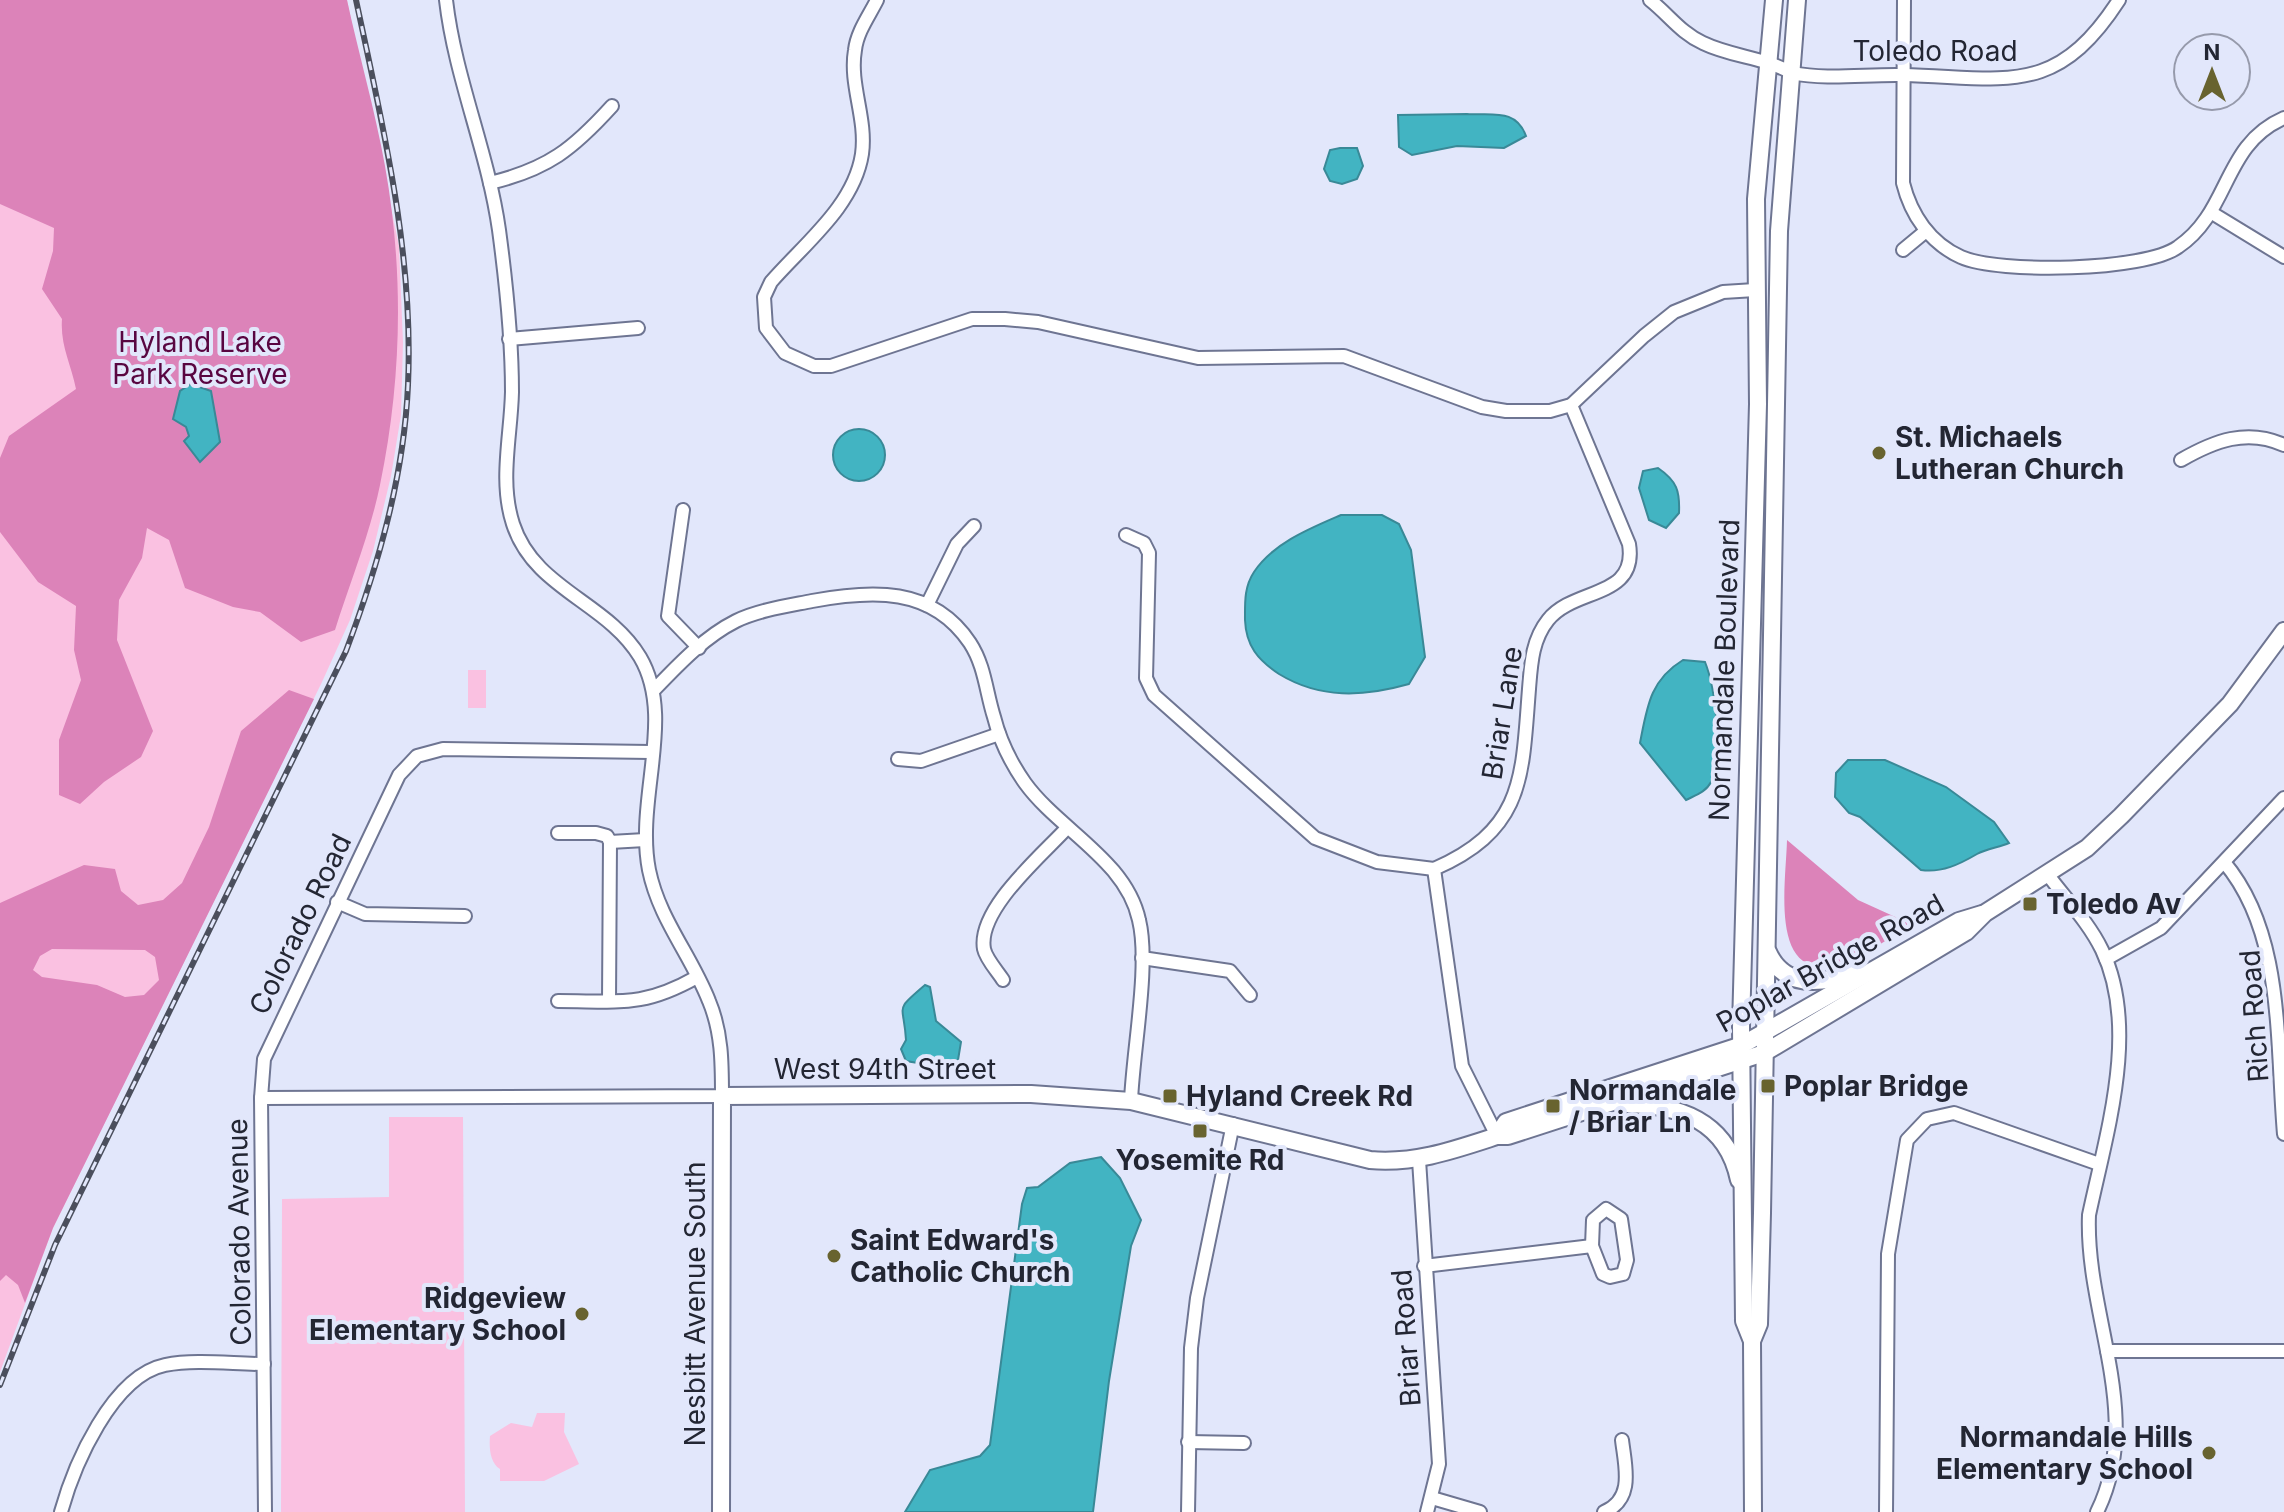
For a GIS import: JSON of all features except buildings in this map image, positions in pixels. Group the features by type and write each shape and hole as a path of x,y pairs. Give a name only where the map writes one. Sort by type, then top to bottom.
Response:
{"main road":[{"name":"Normandale Boulevard","path":"1753,1512 1752,1341 1744,1321 1742,1045 1745,806 1758,404 1756,199 1774,0"},
{"name":"Normandale Boulevard","path":"1752,1341 1759,1324 1779,231 1797,0"},
{"name":"Poplar Bridge Road","path":"1612,1097 1742,1062 1764,1053 1966,932 1985,913 2087,848 2157,781 2230,704 2284,631"},
{"name":"Poplar Bridge Road","path":"1612,1097 1742,1045 1959,921 1985,913"},
{"path":"1766,948 1779,971 1814,982 1883,965"},
{"name":"West 94th Street","path":"722,1096 1031,1094 1131,1101 1370,1160 1419,1160 1497,1136 1506,1122 1612,1097"},
{"name":"Nesbitt Avenue South","path":"721,1512 722,1096"},
{"path":"1612,1097 1683,1110 1697,1118 1732,1159 1743,1203"}],"street":[{"path":"446,0 499,230 512,400 505,481 514,528 538,567 626,639 640,657 653,691 658,725 651,752 645,840 657,899 697,977 717,1025 722,1050 722,1096"},
{"path":"877,0 858,35 854,51 854,76 864,132 862,156 854,180 843,202 771,282 764,297 762,314 766,328 779,346 799,362 831,366 972,319 1005,319 1050,324 1198,358 1344,356 1482,407 1506,411 1550,411 1571,405 1674,312 1723,292 1755,290"},
{"name":"Toledo Road","path":"1650,0 1679,29 1698,41 1770,61 1792,73 1994,80 2036,74 2074,55 2104,23 2119,0"},
{"path":"1904,0 1903,183 1908,202 1926,231 1945,248 1982,263 2117,265 2158,258 2177,249 2212,213 2233,163 2246,145 2284,118"},
{"path":"490,183 530,172 554,161 576,145 612,106"},
{"path":"2212,213 2284,257"},
{"path":"1903,250 1926,231"},
{"path":"509,339 638,328"},
{"name":"Briar Lane","path":"1434,869 1468,854 1502,820 1512,802 1523,763 1534,646 1550,617 1578,599 1615,585 1629,567 1629,544 1571,405"},
{"path":"2181,460 2204,447 2239,436 2258,437 2284,445"},
{"path":"683,510 668,616 699,648"},
{"path":"927,605 957,544 974,526"},
{"path":"1126,535 1144,543 1149,553 1146,678 1154,695 1315,838 1387,864 1434,869 1462,1066 1497,1136"},
{"path":"653,691 699,648 736,621 796,604 880,592 927,605 957,626 980,662 999,734 1028,787 1066,829 1114,871 1132,897 1143,937 1131,1101"},
{"path":"898,759 921,761 999,734"},
{"name":"Colorado Road","path":"261,1098 263,1069 270,1041 399,775 417,756 443,749 651,752"},
{"path":"2106,959 2161,928 2284,798"},
{"path":"1003,980 984,950 986,924 998,903 1066,829"},
{"path":"558,833 596,833 607,836 610,842 609,1001"},
{"path":"610,842 645,840"},
{"name":"Rich Road","path":"2224,862 2262,909 2278,954 2284,1134"},
{"path":"2048,875 2089,930 2106,959 2115,988 2118,1037 2089,1215 2089,1265 2118,1412 2118,1440 2107,1492 2097,1512"},
{"path":"337,902 365,914 465,916"},
{"path":"1142,958 1230,971 1250,995"},
{"path":"558,1001 655,998 697,977"},
{"name":"West 94th Street","path":"261,1098 722,1096"},
{"name":"Colorado Avenue","path":"261,1098 265,1512"},
{"path":"1886,1512 1888,1254 1907,1140 1927,1119 1954,1113 2099,1164"},
{"path":"1188,1512 1191,1348 1197,1298 1233,1124"},
{"name":"Briar Road","path":"1419,1160 1439,1464 1427,1512"},
{"path":"1606,1209 1617,1213 1621,1219 1627,1260 1623,1274 1610,1277 1603,1274 1592,1246 1595,1215 1606,1209"},
{"path":"1424,1266 1592,1246"},
{"path":"2107,1351 2284,1351"},
{"path":"61,1512 84,1451 103,1419 136,1378 148,1370 177,1363 264,1364"},
{"path":"1604,1512 1620,1501 1625,1491 1622,1440"},
{"path":"1188,1442 1244,1443"},
{"path":"1432,1498 1480,1512"}],"green space":[{"name":"Hyland Lake Park Reserve","path":"0,0 347,0 399,246 403,342 401,415 391,476 373,551 350,620 53,1228 0,1372"},
{"name":"Hyland Lake Park Reserve","path":"0,0 347,0 385,166 398,286 393,405 376,503 359,558 335,630 301,642 260,612 233,607 185,588 169,540 147,528 142,558 119,600 117,640 153,731 141,757 104,782 80,804 59,795 59,740 81,680 74,650 76,606 38,582 0,532 0,458 9,436 76,389 64,346 62,319 42,289 53,251 54,228 0,204","holes":["180,392 213,402 214,415 200,461 184,441 189,436 178,402"]},
{"path":"468,670 486,670 486,708 468,708"},
{"path":"289,690 314,699 53,1228 25,1303 18,1285 6,1275 0,1281 0,903 84,865 115,869 121,891 138,905 163,900 182,883 209,827 241,731","holes":["52,949 145,950 155,957 159,980 144,995 125,997 97,985 42,977 33,970 40,956"]},
{"path":"1787,840 1858,900 1913,925 1869,951 1841,963 1818,966 1802,960 1792,946 1786,927"},
{"path":"389,1117 463,1117 465,1512 281,1512 282,1199 389,1197"},
{"path":"537,1413 565,1413 564,1432 579,1464 544,1481 500,1481 500,1469 491,1455 490,1436 511,1423 532,1427"}],"water":[{"path":"1398,115 1510,117 1522,127 1526,136 1504,148 1457,146 1412,155 1399,147"},
{"path":"1357,148 1363,166 1357,179 1342,184 1330,181 1324,169 1330,150"},
{"path":"191,384 211,391 220,442 200,462 184,441 189,436 186,427 173,419 180,391"},
{"path":"859,429 877,437 885,455 877,473 859,481 841,473 833,455 841,437"},
{"path":"1658,468 1673,482 1679,499 1679,513 1666,528 1649,520 1639,488 1643,471"},
{"path":"1341,515 1382,515 1399,524 1411,550 1425,657 1409,684 1358,693 1326,692 1279,674 1259,658 1251,645 1246,629 1245,601 1248,583 1254,572 1282,545"},
{"path":"1683,660 1705,662 1715,705 1717,740 1715,771 1711,782 1704,791 1686,800 1640,743 1648,706 1657,686 1663,676"},
{"path":"1848,760 1885,760 1946,787 1994,822 2009,843 1950,867 1921,870 1860,817 1849,813 1835,797 1836,773"},
{"path":"925,985 930,987 936,1021 961,1042 958,1060 924,1064 906,1061 901,1049 906,1040 904,1005"},
{"path":"1101,1157 1120,1178 1141,1220 1131,1246 1109,1381 1093,1512 905,1512 930,1470 980,1456 990,1445 1022,1204 1027,1188 1038,1187 1070,1163"}],"railway":[{"path":"0,1385 55,1245 346,651 388,521 406,419 409,336 406,287 394,191 356,0"}],"place":[{"name":"St. Michaels Lutheran Church","path":"1879,453"},
{"name":"Toledo Av","path":"2030,904"},
{"name":"Poplar Bridge","path":"1768,1086"},
{"name":"Hyland Creek Rd","path":"1170,1096"},
{"name":"Normandale / Briar Ln","path":"1553,1106"},
{"name":"Yosemite Rd","path":"1200,1131"},
{"name":"Saint Edward's Catholic Church","path":"834,1256"},
{"name":"Ridgeview Elementary School","path":"582,1314"},
{"name":"Normandale Hills Elementary School","path":"2209,1453"}]}
